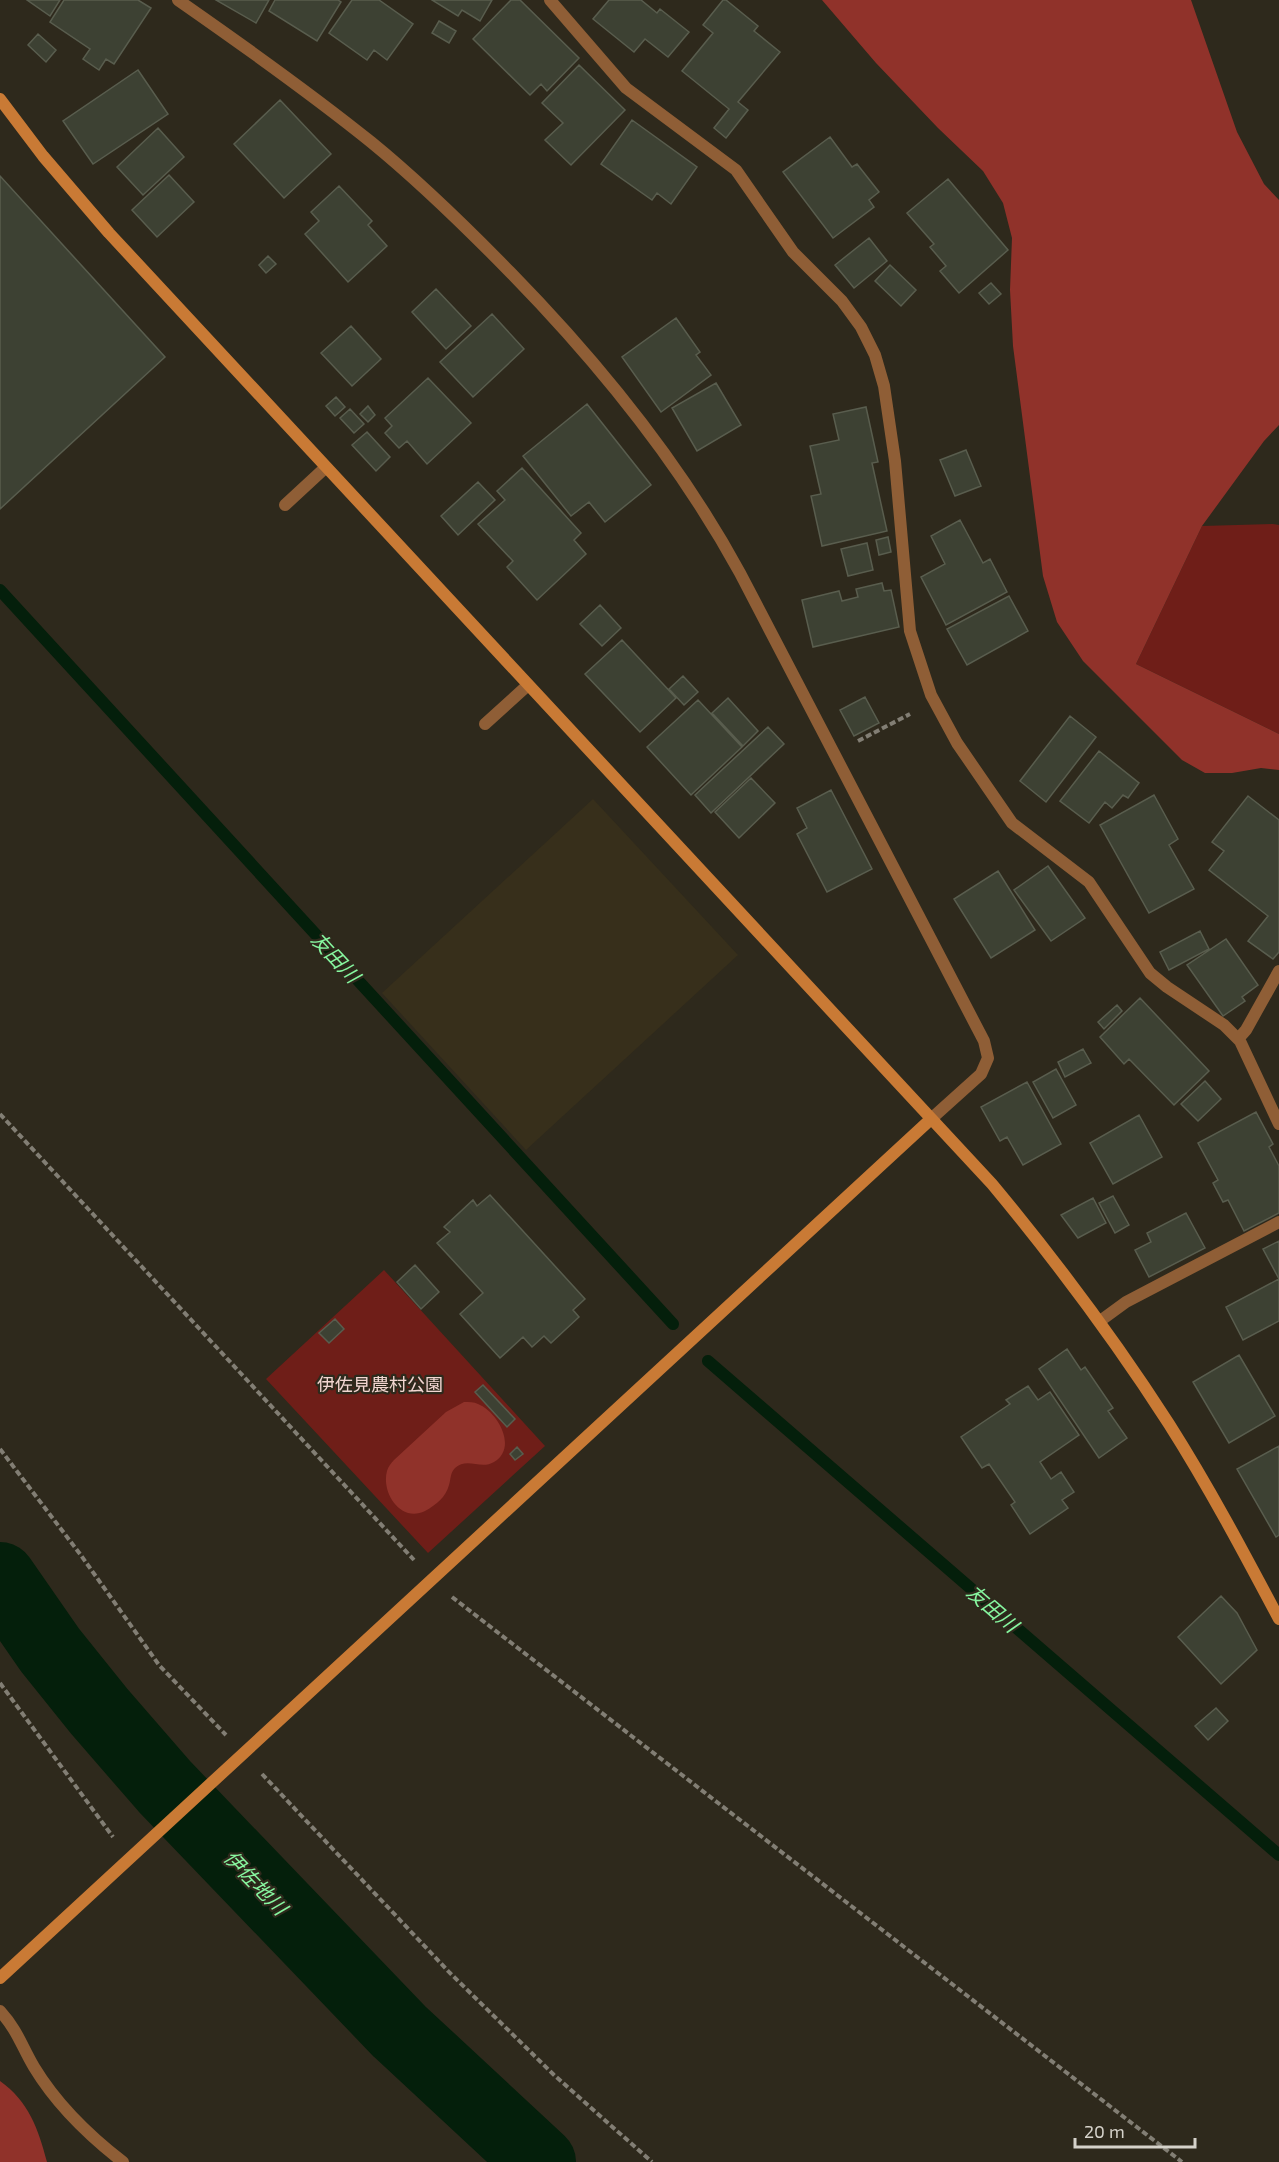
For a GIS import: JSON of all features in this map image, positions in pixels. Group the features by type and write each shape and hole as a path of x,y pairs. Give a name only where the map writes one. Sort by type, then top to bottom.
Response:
{"street":[{"path":"0,1978 431,1578 981,1074 988,1058 984,1041 715,525 634,411 553,316 466,226 373,144 274,67 178,0"},
{"path":"550,0 626,88 736,170 793,252 843,301 861,327 875,355 884,386 895,461 910,631 934,701 957,743 1012,823 1089,882 1150,973 1224,1025 1238,1039 1251,1061 1279,1124"},
{"path":"0,99 43,156 109,233 1000,1194 1067,1277 1150,1394 1200,1476 1279,1619"},
{"path":"285,505 325,468"},
{"path":"485,724 528,685"},
{"path":"1238,1039 1246,1030 1279,971"},
{"path":"1100,1321 1126,1302 1279,1222"},
{"path":"0,2012 14,2026 33,2066 55,2098 81,2127 123,2162"}],"path":[{"path":"835,753 934,701"},
{"path":"0,1114 431,1578 473,1614 1182,2162"},
{"path":"0,1449 81,1554 159,1665 239,1756 450,1973 554,2075 652,2162"},
{"path":"0,1683 134,1854"}],"shaded area":[{"path":"822,0 1191,0 1237,132 1264,184 1279,200 1279,425 1264,441 1202,526 1136,664 1279,734 1279,770 1261,768 1232,773 1205,773 1182,760 1083,661 1057,622 1043,576 1013,346 1010,290 1012,238 1003,203 983,171 876,63"},
{"path":"593,799 738,955 526,1150 382,993"},
{"path":"464,1402 475,1403 485,1408 498,1422 505,1440 501,1456 489,1464 469,1463 455,1468 446,1493 437,1503 425,1511 416,1514 408,1513 395,1504 390,1496 386,1480 389,1467 446,1412"},
{"path":"0,2081 18,2098 31,2117 47,2162 0,2162"}],"green space":[{"path":"1279,525 1279,734 1136,664 1202,526"},
{"name":"伊佐見農村公園","path":"384,1270 545,1446 428,1553 266,1379"}],"building":[{"path":"27,0 60,0 50,16"},
{"path":"64,0 138,0 151,8 114,64 106,59 99,70 83,59 90,49 50,22"},
{"path":"216,0 269,0 256,23"},
{"path":"275,0 338,0 341,2 317,41 269,11"},
{"path":"352,0 379,0 413,24 387,60 374,50 367,60 329,33"},
{"path":"432,0 492,0 480,21 462,10 458,16"},
{"path":"511,0 520,0 579,58 547,91 541,84 530,95 473,39"},
{"path":"609,0 641,0 657,13 660,9 689,32 668,57 645,39 634,52 593,19"},
{"path":"723,0 758,26 754,31 780,52 738,102 748,110 726,138 714,128 729,109 682,71 713,33 703,25"},
{"path":"439,21 456,31 449,43 432,33"},
{"path":"38,34 56,50 46,62 28,45"},
{"path":"579,65 625,110 571,165 545,140 563,123 542,103"},
{"path":"138,70 168,114 93,164 63,121"},
{"path":"280,100 331,154 284,198 234,144"},
{"path":"632,120 697,167 671,204 657,193 652,200 601,164"},
{"path":"158,128 184,157 143,195 117,167"},
{"path":"830,137 852,167 857,164 879,192 869,200 874,207 833,238 783,172"},
{"path":"169,175 194,202 157,237 132,210"},
{"path":"0,176 165,357 0,509"},
{"path":"948,179 1008,250 959,293 940,271 946,266 930,247 934,244 907,213"},
{"path":"339,186 372,221 368,225 387,246 348,282 305,234 319,221 311,212"},
{"path":"869,238 887,261 854,288 835,265"},
{"path":"268,256 276,264 266,273 259,265"},
{"path":"890,265 916,290 901,306 875,281"},
{"path":"991,283 1001,294 989,304 979,293"},
{"path":"436,289 471,326 446,349 412,312"},
{"path":"492,314 524,349 473,397 440,362"},
{"path":"676,318 700,352 696,355 711,375 661,412 622,357"},
{"path":"351,326 381,359 352,386 321,353"},
{"path":"428,378 471,423 427,464 407,441 399,448 385,433 392,426 385,418"},
{"path":"716,383 741,425 697,451 672,408"},
{"path":"336,397 345,407 335,416 326,406"},
{"path":"587,404 651,485 605,522 589,502 571,516 523,456"},
{"path":"368,406 375,415 368,422 360,414"},
{"path":"866,407 878,462 872,463 887,531 822,546 811,496 821,494 810,446 839,440 833,414"},
{"path":"350,409 364,424 354,433 340,418"},
{"path":"367,432 390,457 376,471 352,445"},
{"path":"966,450 981,486 955,496 940,460"},
{"path":"522,468 581,533 574,540 586,554 537,600 507,567 513,561 478,524 505,500 497,491"},
{"path":"478,482 495,500 458,535 441,516"},
{"path":"960,520 983,563 990,559 1007,592 946,625 921,577 945,564 931,536"},
{"path":"888,537 891,552 879,555 876,540"},
{"path":"867,543 873,570 848,576 841,549"},
{"path":"882,583 884,591 891,590 899,627 813,647 802,600 839,591 842,601 858,597 856,589"},
{"path":"1009,596 1028,631 967,665 947,629"},
{"path":"600,605 621,628 602,646 580,624"},
{"path":"622,640 676,698 640,732 585,674"},
{"path":"683,676 698,692 684,705 669,689"},
{"path":"865,697 879,723 854,736 840,710"},
{"path":"728,698 758,731 743,746 712,713"},
{"path":"698,700 742,747 691,795 647,747"},
{"path":"1070,716 1096,737 1046,802 1020,781"},
{"path":"768,727 784,744 711,813 695,795"},
{"path":"1099,751 1139,783 1128,798 1123,795 1112,808 1105,802 1089,823 1060,801"},
{"path":"751,778 775,803 739,838 715,812"},
{"path":"831,790 872,869 827,892 797,834 807,828 797,808"},
{"path":"1154,795 1178,839 1169,845 1194,889 1149,913 1100,825"},
{"path":"1248,796 1279,820 1279,952 1273,959 1248,941 1268,916 1209,870 1224,851 1212,842"},
{"path":"1048,866 1085,918 1051,941 1014,890"},
{"path":"998,871 1035,930 991,958 954,899"},
{"path":"1200,931 1209,949 1169,970 1160,952"},
{"path":"1226,939 1258,985 1242,997 1245,1001 1223,1016 1187,965"},
{"path":"1140,998 1209,1071 1174,1105 1129,1059 1124,1064 1100,1037"},
{"path":"1117,1005 1122,1011 1104,1029 1098,1022"},
{"path":"1083,1049 1091,1063 1065,1077 1058,1062"},
{"path":"1056,1069 1076,1105 1053,1118 1033,1082"},
{"path":"1205,1081 1221,1099 1198,1121 1181,1104"},
{"path":"1027,1082 1061,1144 1023,1165 1007,1137 1000,1141 981,1107"},
{"path":"1256,1112 1273,1144 1269,1147 1279,1166 1279,1213 1244,1231 1228,1200 1223,1202 1213,1183 1218,1180 1198,1143"},
{"path":"1139,1115 1162,1157 1113,1184 1090,1143"},
{"path":"490,1195 585,1299 573,1310 579,1317 551,1343 544,1336 532,1347 523,1337 500,1358 460,1314 483,1293 437,1243 450,1232 444,1227 473,1200 477,1206"},
{"path":"1113,1196 1129,1225 1115,1233 1099,1203"},
{"path":"1093,1198 1106,1223 1078,1238 1061,1215"},
{"path":"1186,1213 1205,1248 1149,1277 1135,1250 1151,1242 1147,1233"},
{"path":"1279,1241 1279,1279 1263,1249"},
{"path":"415,1265 439,1292 421,1309 397,1282"},
{"path":"1279,1279 1279,1321 1243,1340 1226,1307"},
{"path":"335,1319 344,1329 329,1343 319,1333"},
{"path":"1067,1349 1081,1370 1085,1367 1113,1408 1108,1411 1127,1438 1099,1458 1039,1369"},
{"path":"1239,1355 1275,1416 1229,1443 1193,1382"},
{"path":"483,1385 515,1419 507,1427 475,1392"},
{"path":"1028,1386 1038,1400 1050,1392 1079,1435 1040,1462 1051,1479 1061,1472 1074,1492 1062,1500 1068,1508 1030,1534 1011,1505 1015,1502 989,1464 982,1468 961,1437 1010,1404 1006,1400"},
{"path":"1279,1446 1279,1535 1276,1537 1237,1469"},
{"path":"517,1447 523,1454 515,1460 510,1454"},
{"path":"1221,1596 1237,1613 1257,1650 1221,1684 1178,1637"},
{"path":"1216,1708 1228,1721 1208,1740 1195,1726"}],"waterway":[{"name":"友田川","path":"0,590 673,1324"},
{"name":"友田川","path":"708,1361 1279,1855"},
{"name":"伊佐地川","path":"0,1578 50,1650 165,1787 399,2031 540,2162"}]}
